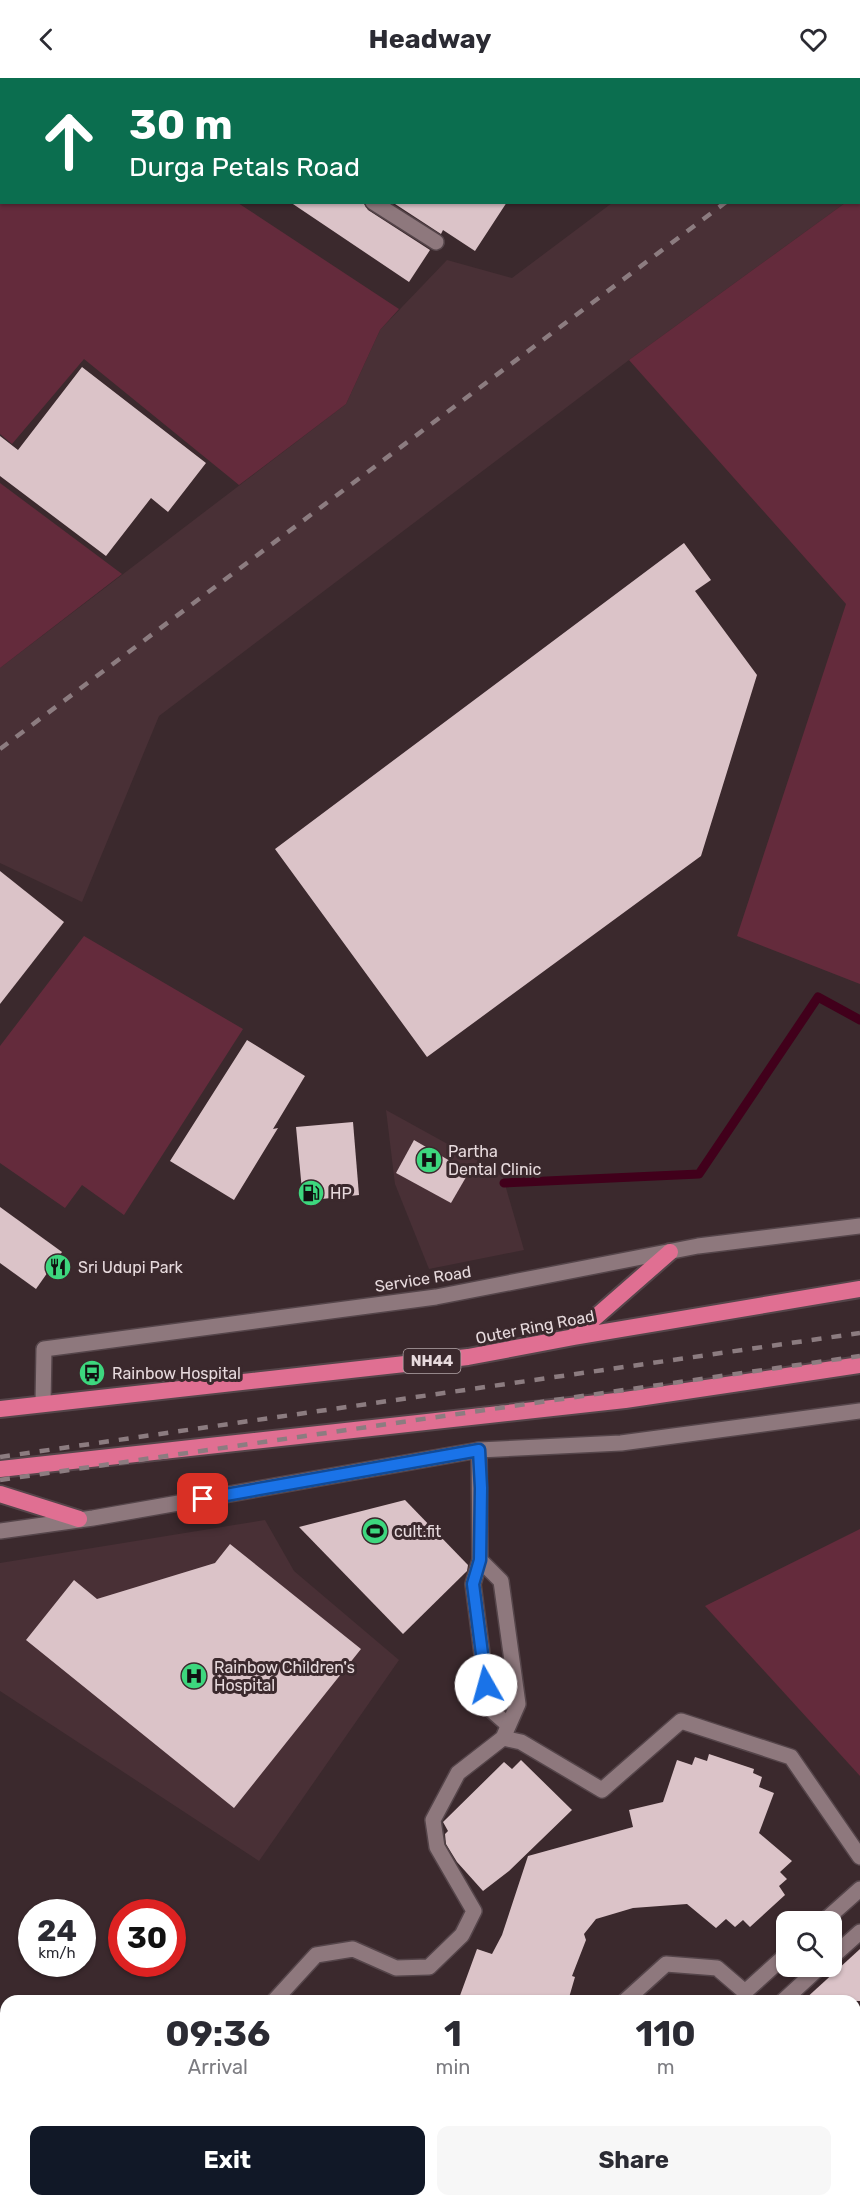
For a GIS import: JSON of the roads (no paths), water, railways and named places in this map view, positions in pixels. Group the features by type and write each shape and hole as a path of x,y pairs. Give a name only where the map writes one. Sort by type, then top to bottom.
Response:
{"highway":[{"path":"573,1337 670,1252"},
{"name":"Outer Ring Road","path":"0,1409 468,1358 573,1337 860,1288"},
{"path":"0,1469 625,1400 860,1365"},
{"path":"0,1494 79,1520"}],"street":[{"path":"376,204 436,242"},
{"name":"Service Road","path":"43,1403 44,1349 436,1297 698,1246 860,1226"},
{"path":"0,1531 79,1520 479,1450 621,1443 860,1411"},
{"path":"479,1450 480,1560 473,1584 489,1708 505,1731 602,1790 681,1721 791,1757 860,1857"},
{"path":"279,1995 316,1954 353,1949 396,1968 429,1967 462,1935 474,1911 437,1846 433,1820 458,1773 505,1731 518,1704 501,1581 480,1560"},
{"path":"835,1911 860,1889"},
{"path":"842,1948 860,1932"},
{"path":"632,1995 666,1964 717,1968 745,1992 776,1964"},
{"path":"790,1995 809,1977"}],"waterway":[{"path":"504,1183 699,1174 818,997 860,1020"}],"railway":[{"path":"0,749 723,204"},
{"path":"0,1457 860,1333"},
{"path":"0,1480 860,1356"}],"place":[{"name":"Partha Dental Clinic","path":"429,1160"},
{"name":"HP","path":"311,1193"},
{"name":"Sri Udupi Park","path":"58,1267"},
{"name":"Rainbow Hospital","path":"92,1373"},
{"name":"cult.fit","path":"375,1531"},
{"name":"Rainbow Children's Hospital","path":"194,1676"}]}
